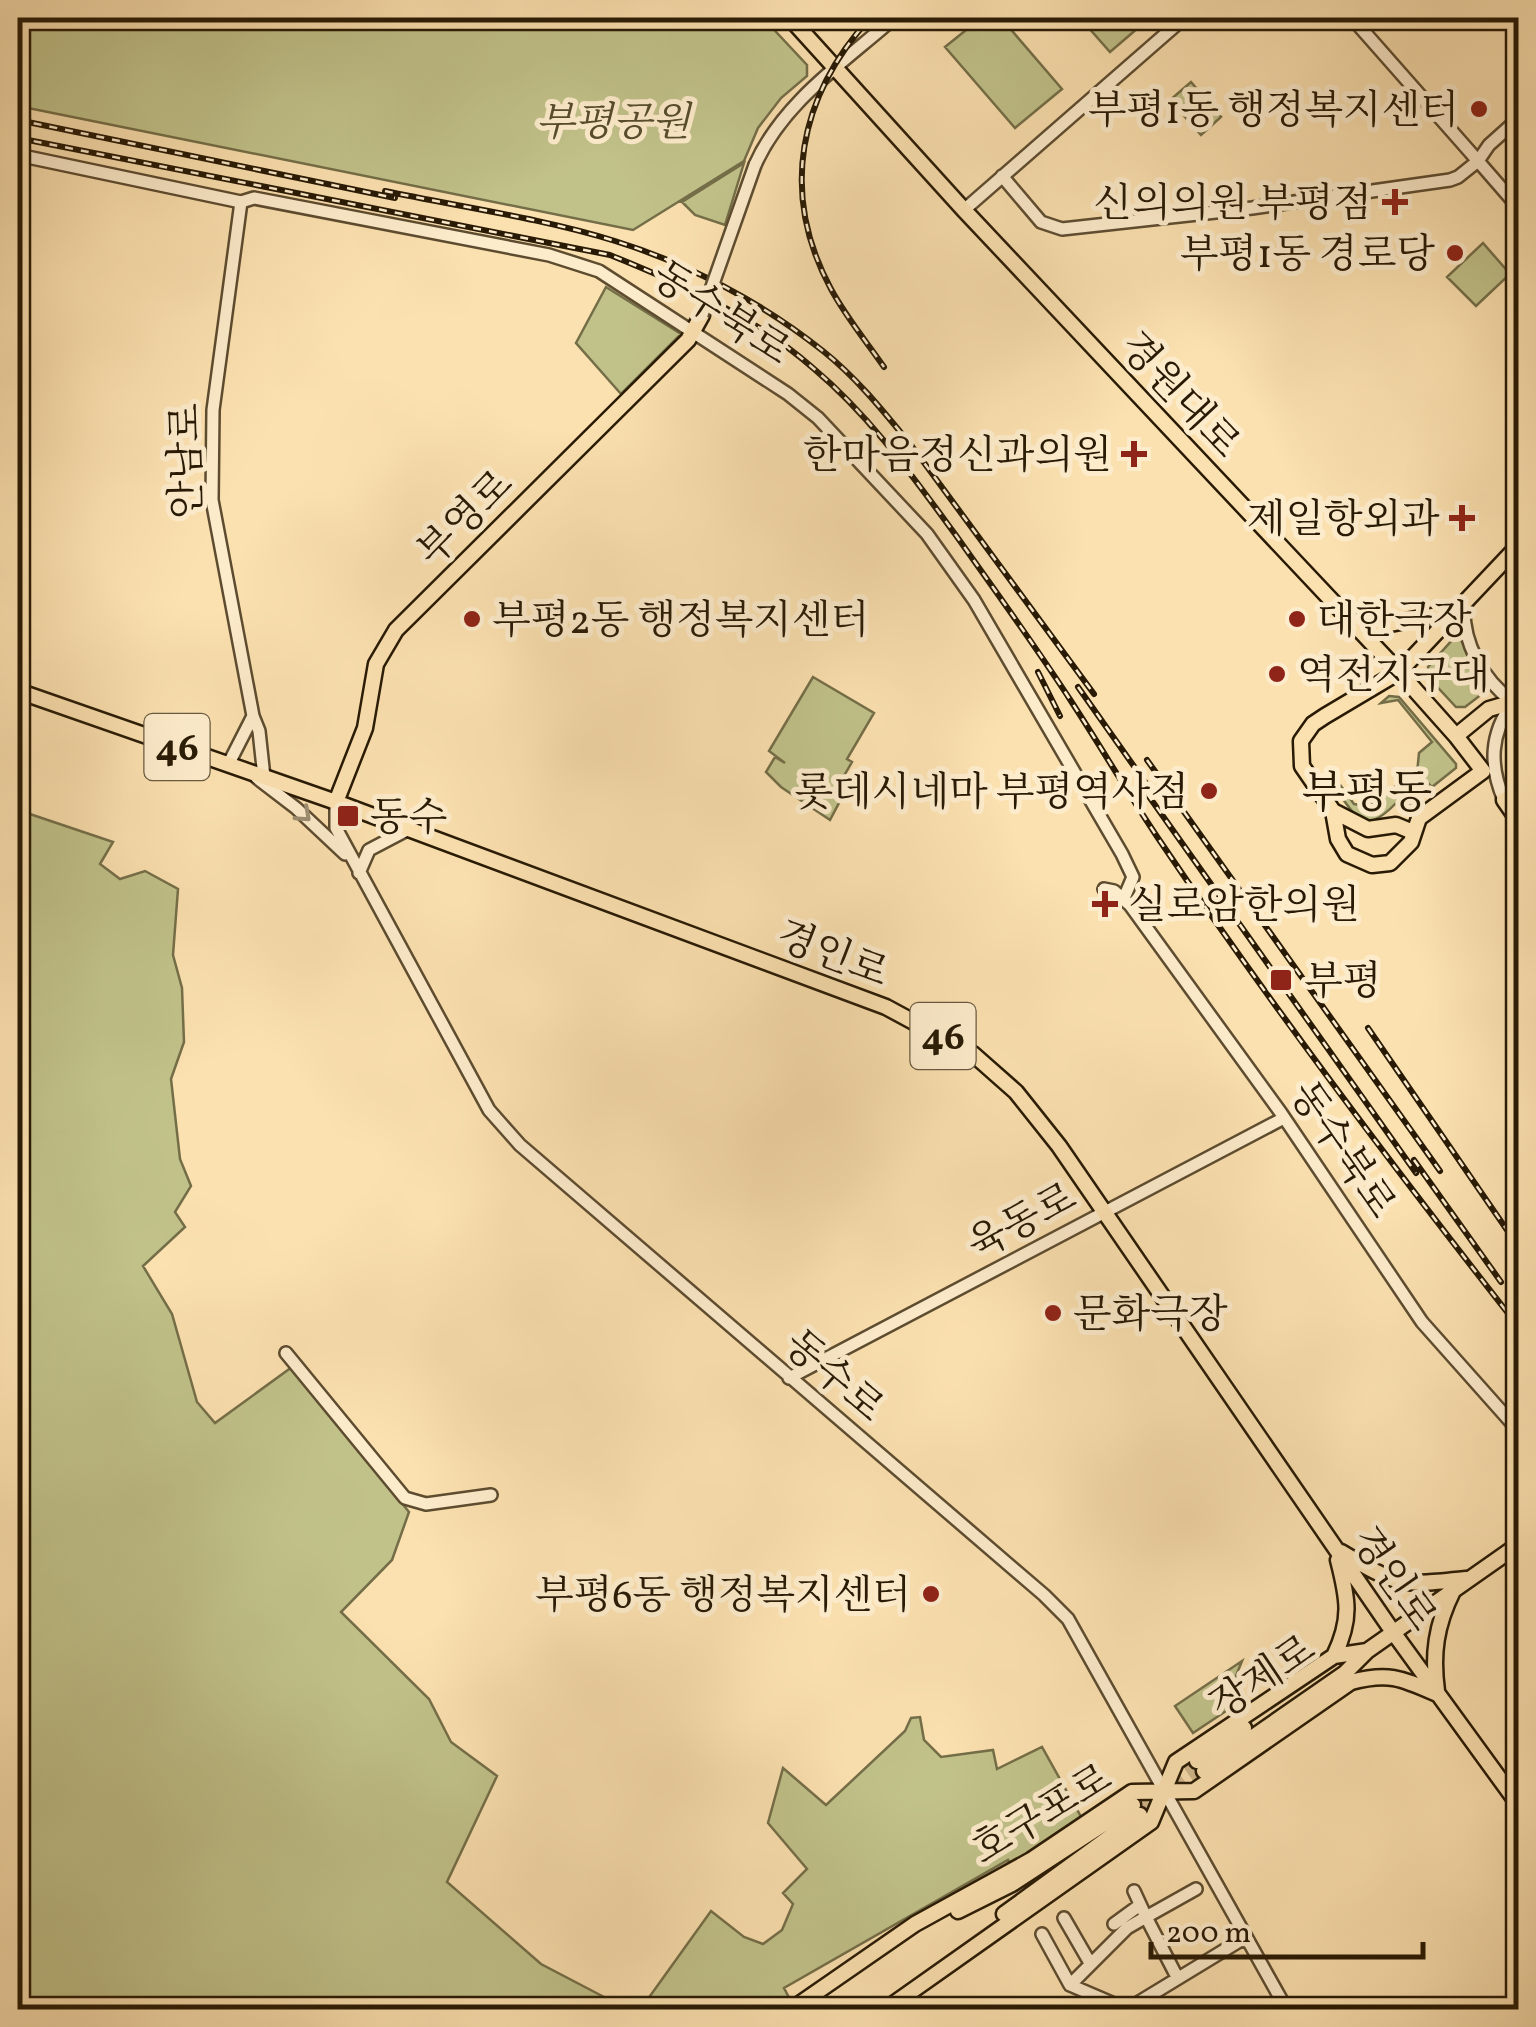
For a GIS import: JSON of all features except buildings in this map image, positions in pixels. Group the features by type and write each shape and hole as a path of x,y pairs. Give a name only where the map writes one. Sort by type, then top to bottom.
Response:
{"main road":[{"name":"경원대로","path":"790,18 964,210 1399,672 1482,771"},
{"name":"부영로","path":"336,802 365,728 376,664 396,630 693,332 702,315"},
{"path":"1482,771 1424,813 1411,842 1390,863 1372,866 1347,854 1341,846 1334,812 1302,766 1301,742 1313,724 1399,672 1518,546"},
{"path":"1346,618 1380,626 1461,607"},
{"name":"경인로","path":"18,691 336,802 886,1007 973,1054 1016,1092 1104,1212 1393,1632 1518,1804"},
{"path":"1456,736 1488,709 1516,702"},
{"name":"경원대로","path":"1504,800 1518,820"},
{"path":"1334,812 1368,830 1396,825 1413,832"},
{"name":"장제로","path":"1200,1766 1338,1662 1366,1650 1518,1545"},
{"path":"1336,1549 1401,1584 1471,1578"},
{"path":"1334,1656 1347,1630 1348,1595 1336,1549"},
{"path":"1438,1694 1433,1660 1441,1615 1453,1590"},
{"path":"1351,1682 1366,1650"},
{"path":"1366,1650 1334,1656 1176,1762 1164,1791 1194,1792 1351,1682 1378,1675 1403,1678 1438,1694"},
{"name":"호구포로","path":"798,2005 916,1924 1031,1860 1132,1792 1164,1791 1151,1822 939,1974 906,1993"},
{"name":"호구포로","path":"876,1952 1012,1884 1136,1810 886,2010"}],"street":[{"path":"702,315 767,138 786,113 894,18"},
{"path":"964,210 1184,18"},
{"path":"1352,18 1518,207"},
{"path":"1002,176 1041,222 1068,229 1252,208 1456,178 1518,119"},
{"name":"동수북로","path":"18,155 241,202 254,198 566,260 599,271 693,332 818,418 927,534 974,600 1056,743 1096,804 1133,877 1124,898"},
{"name":"안남로","path":"241,202 213,410 212,500 259,731 257,775"},
{"path":"1461,607 1466,638 1492,684 1516,702 1504,715 1492,752 1496,781 1504,800"},
{"path":"228,765 253,716"},
{"name":"경원대로","path":"1482,771 1504,800"},
{"path":"257,775 357,868 369,850 408,829"},
{"name":"동수로","path":"336,802 336,828 488,1110 520,1145 1068,1619 1287,2010"},
{"name":"동수북로","path":"1104,888 1124,898 1284,1118 1422,1322 1518,1430"},
{"name":"육동로","path":"789,1378 1284,1118"},
{"path":"286,1353 404,1498 426,1504 491,1496"},
{"path":"1114,1924 1196,1888"},
{"path":"1134,1891 1177,1977"},
{"path":"1070,1986 1143,1911"},
{"path":"1064,1918 1090,1963"},
{"path":"1042,1934 1070,1986 1126,2009 1246,1936"}],"green space":[{"name":"부평공원","path":"18,18 763,18 807,65 807,76 781,98 758,128 744,161 633,230 18,106"},
{"path":"981,18 1001,18 1062,89 1015,128 945,47"},
{"path":"1080,18 1142,18 1145,22 1110,52"},
{"path":"1191,82 1221,117 1201,135 1170,100"},
{"path":"744,163 725,225 695,215 682,202"},
{"path":"1483,243 1510,274 1476,306 1447,277"},
{"path":"606,287 681,334 621,394 576,343"},
{"path":"1454,638 1461,640 1486,686 1486,691 1465,707 1456,707 1429,678 1428,667"},
{"path":"813,677 874,713 847,759 852,762 833,795 840,801 830,820 766,772 775,757 785,763 769,751"},
{"path":"1389,696 1399,697 1456,764 1432,787 1417,773 1419,753 1432,742 1398,700 1381,703"},
{"path":"1404,780 1415,781 1421,788 1419,799 1406,808 1395,804 1369,821 1357,816 1337,791 1341,786 1354,804 1368,806"},
{"path":"18,810 113,842 100,864 120,879 145,871 178,889 173,955 182,988 184,1042 171,1079 180,1159 191,1186 175,1212 185,1227 143,1266 172,1314 197,1402 215,1423 292,1367 409,1512 392,1560 341,1612 429,1699 451,1742 497,1776 447,1882 541,1964 627,2009 18,2010"},
{"path":"1242,1661 1229,1693 1232,1707 1193,1733 1175,1706"},
{"path":"920,1717 924,1740 941,1757 993,1750 997,1769 1042,1747 1084,1822 1013,1867 1008,1860 784,1988 795,2009 640,2010 711,1911 744,1937 763,1944 782,1930 793,1904 783,1893 807,1869 768,1823 783,1768 826,1805 905,1731 911,1718"}],"tunnel":[{"path":"1133,1805 1197,1761"},
{"path":"1140,1815 1204,1771"}],"railway":[{"path":"870,18 846,48 813,113 804,147 802,182 805,217 815,253 837,299 884,367"},
{"path":"18,120 395,198"},
{"path":"18,138 610,255 716,303 790,349 834,386 889,446 955,534 1246,965 1518,1326"},
{"path":"385,191 559,226 643,250 724,287 800,333 847,372 911,445 1094,694"},
{"path":"1038,672 1060,716"},
{"path":"1078,687 1150,789"},
{"path":"1147,760 1440,1171"},
{"path":"1138,781 1416,1173"},
{"path":"1368,1028 1518,1246"},
{"path":"1414,1160 1501,1282"}],"place":[{"name":"부평1동 행정복지센터","path":"1479,109"},
{"name":"신의의원 부평점","path":"1395,202"},
{"name":"부평1동 경로당","path":"1455,253"},
{"name":"한마음정신과의원","path":"1134,454"},
{"name":"제일항외과","path":"1462,518"},
{"name":"부평2동 행정복지센터","path":"472,619"},
{"name":"대한극장","path":"1297,619"},
{"name":"역전지구대","path":"1277,674"},
{"name":"롯데시네마 부평역사점","path":"1209,791"},
{"name":"동수","path":"348,816"},
{"name":"실로암한의원","path":"1105,904"},
{"name":"부평","path":"1281,980"},
{"name":"문화극장","path":"1053,1313"},
{"name":"부평6동 행정복지센터","path":"931,1594"}],"district":[{"name":"부평동","path":"1367,791"}]}
